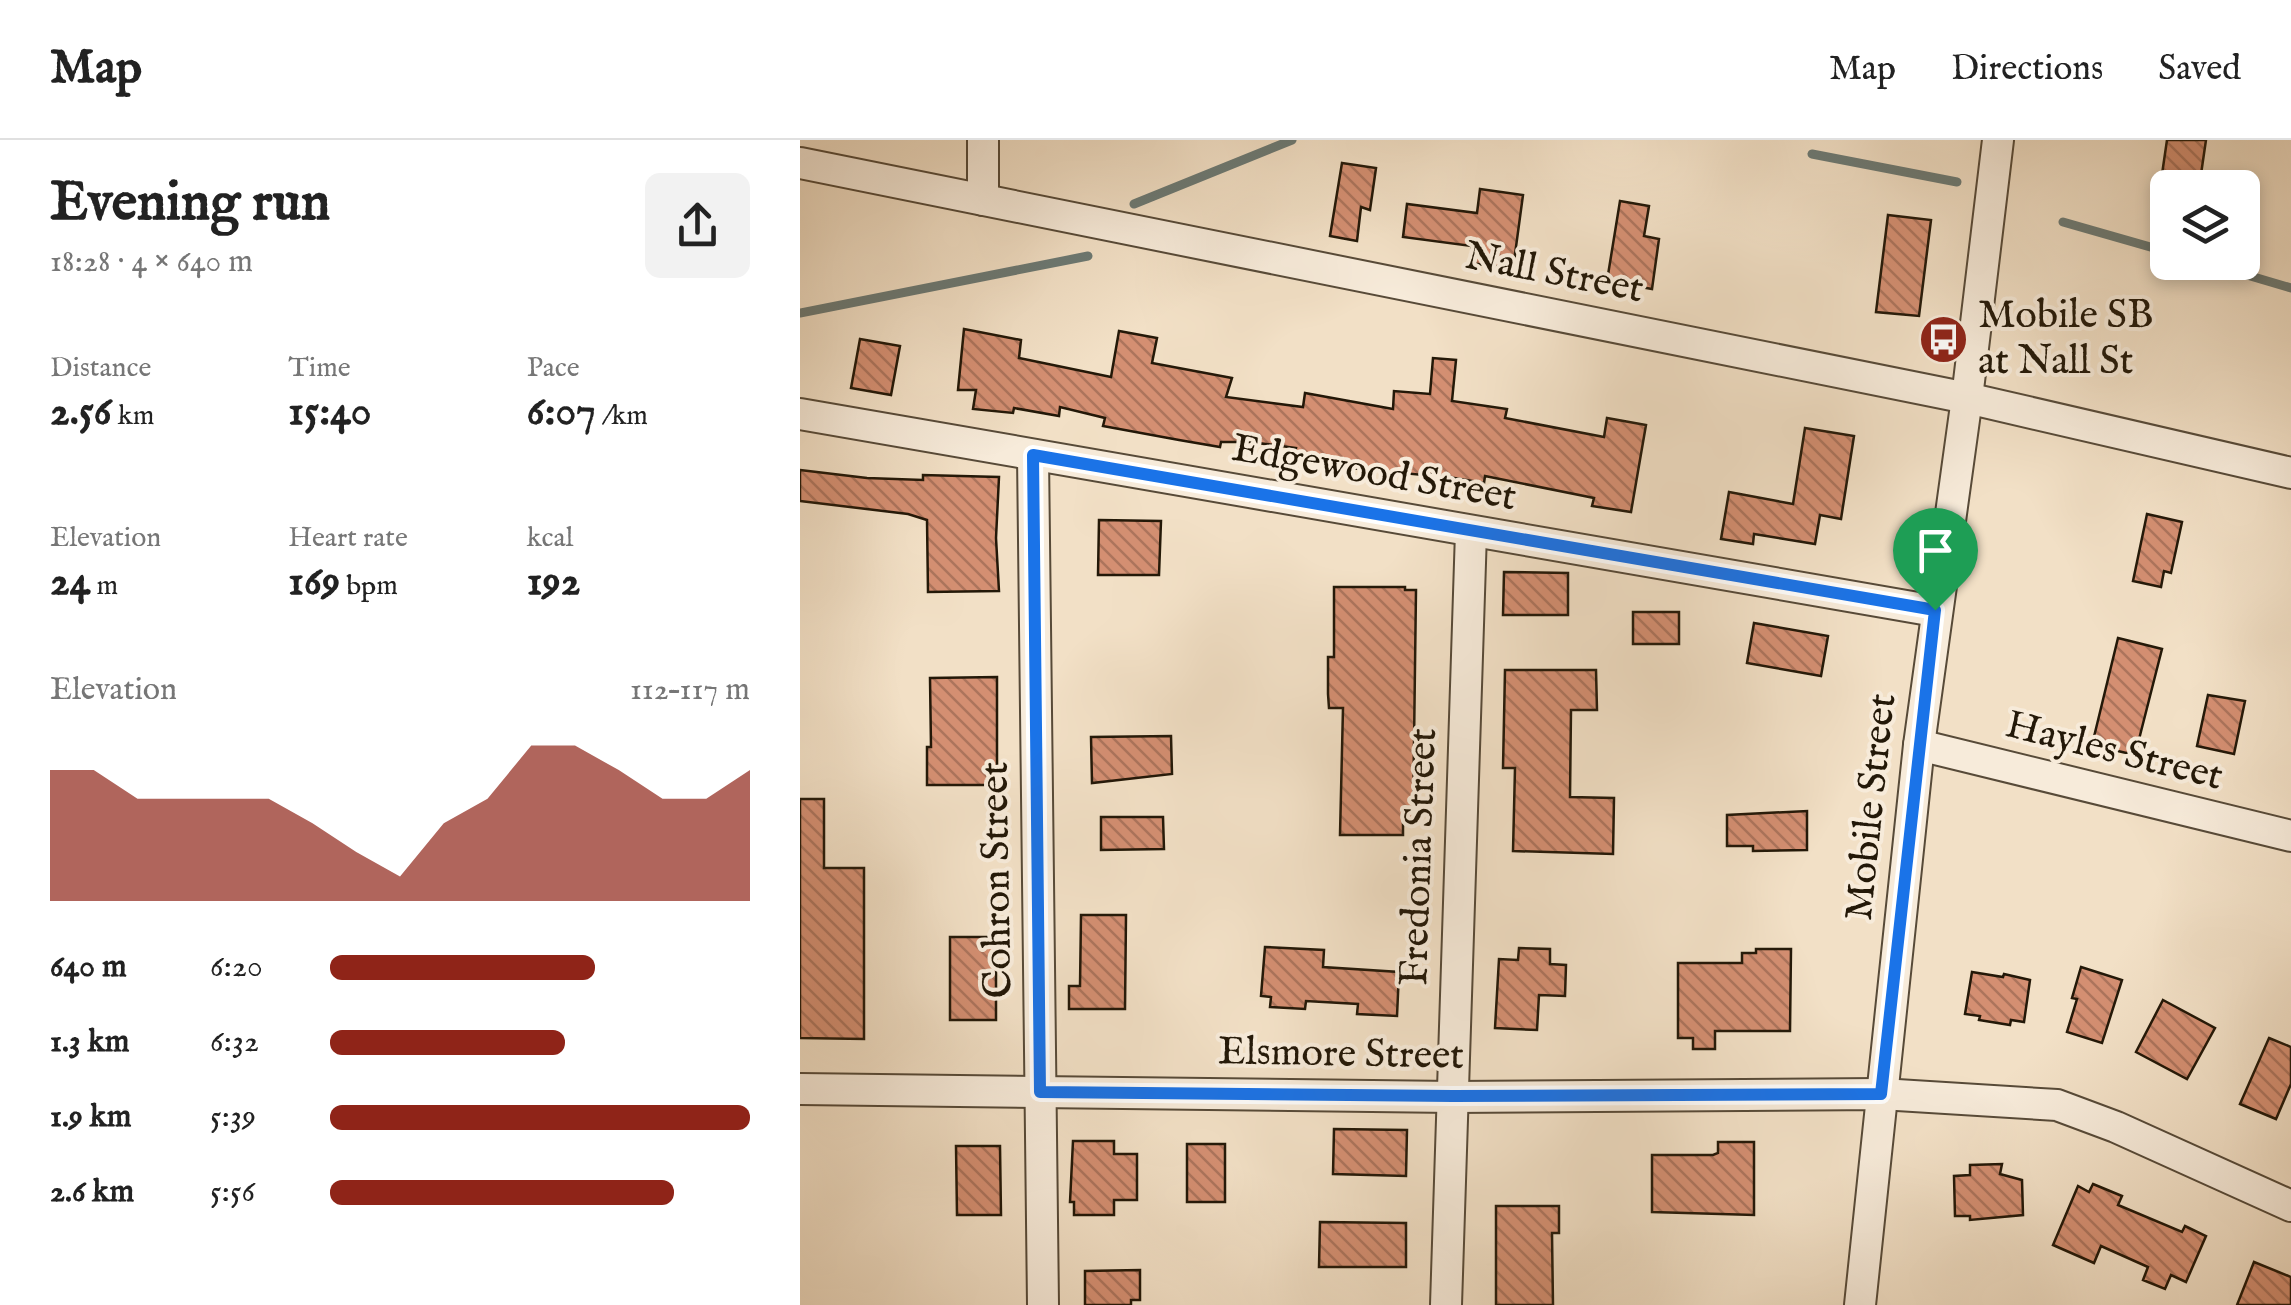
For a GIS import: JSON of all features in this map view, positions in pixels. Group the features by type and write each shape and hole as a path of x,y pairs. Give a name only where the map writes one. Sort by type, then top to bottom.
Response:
{"street":[{"path":"983,140 983,200"},
{"name":"Mobile Street","path":"1860,1305 1919,744 1998,140"},
{"name":"Nall Street","path":"800,163 1967,398 2291,474"},
{"name":"Edgewood Street","path":"800,414 1935,610"},
{"name":"Cohron Street","path":"1033,455 1042,1305"},
{"name":"Fredonia Street","path":"1446,1305 1471,532"},
{"name":"Hayles Street","path":"1919,744 2291,836"},
{"name":"Elsmore Street","path":"800,1090 1453,1096 1881,1094 2056,1104 2291,1206"}],"building":[{"path":"2167,140 2206,140 2202,170 2163,170"},
{"path":"1342,163 1376,168 1370,210 1361,207 1357,241 1330,236"},
{"path":"1480,189 1523,195 1513,269 1470,263 1472,246 1403,237 1407,204 1477,213"},
{"path":"1620,201 1649,206 1644,236 1659,239 1652,289 1607,281"},
{"path":"1888,215 1931,220 1919,316 1876,312"},
{"path":"964,329 1021,340 1019,358 1111,377 1119,331 1157,338 1152,363 1232,378 1226,397 1303,407 1305,393 1393,409 1394,391 1430,394 1433,358 1456,360 1452,401 1507,409 1505,418 1604,437 1607,418 1646,425 1631,512 1592,506 1594,498 1485,476 1484,483 1424,473 1350,468 1294,458 1296,448 1250,442 1221,442 1220,447 1179,440 1103,426 1105,418 1060,407 1059,416 1014,408 1013,413 973,409 976,390 958,390"},
{"path":"860,339 900,346 891,395 851,388"},
{"path":"1805,428 1854,436 1841,519 1820,515 1815,544 1754,534 1753,544 1721,539 1729,492 1793,504"},
{"path":"800,470 923,480 923,475 999,477 999,591 928,592 927,520 908,514 800,501"},
{"path":"2147,514 2182,522 2171,573 2164,571 2161,587 2133,581"},
{"path":"1099,520 1161,521 1159,575 1098,575"},
{"path":"1504,572 1568,573 1568,615 1503,615"},
{"path":"1334,587 1416,590 1413,820 1403,820 1403,835 1340,835 1343,708 1329,708 1328,694 1328,657 1334,657"},
{"path":"1633,612 1679,612 1679,644 1633,644"},
{"path":"1754,623 1828,636 1821,676 1747,663"},
{"path":"2118,638 2162,649 2135,755 2092,745"},
{"path":"1505,670 1596,670 1597,710 1571,710 1570,797 1614,798 1613,854 1513,851 1515,768 1503,768"},
{"path":"997,677 997,776 988,776 988,785 927,785 930,678"},
{"path":"2208,695 2245,701 2234,754 2197,746"},
{"path":"1171,736 1172,774 1092,783 1091,737"},
{"path":"800,799 824,799 824,868 864,868 864,1039 800,1038"},
{"path":"1807,811 1807,850 1753,851 1753,846 1727,846 1727,815"},
{"path":"1101,817 1163,817 1164,849 1101,850"},
{"path":"1081,915 1126,915 1125,1009 1069,1009 1069,986 1080,986"},
{"path":"950,937 996,937 996,1020 950,1020"},
{"path":"1265,947 1324,950 1323,967 1399,972 1397,1016 1357,1014 1358,1004 1306,1001 1305,1009 1270,1007 1271,997 1261,996"},
{"path":"1519,948 1550,949 1550,964 1566,965 1565,996 1539,995 1537,1030 1495,1028 1499,959 1518,960"},
{"path":"1756,949 1791,949 1790,1031 1715,1031 1715,1049 1693,1049 1693,1038 1678,1038 1678,963 1742,963 1742,953 1756,953"},
{"path":"2081,967 2122,980 2102,1043 2067,1032"},
{"path":"1972,972 2030,980 2024,1022 2011,1020 2010,1025 1965,1014"},
{"path":"2163,1000 2215,1028 2187,1079 2136,1052"},
{"path":"2269,1038 2291,1047 2291,1084 2276,1119 2240,1104"},
{"path":"1334,1129 1407,1130 1406,1176 1333,1174"},
{"path":"1073,1141 1114,1141 1114,1154 1137,1154 1137,1200 1114,1200 1114,1215 1074,1215 1074,1202 1070,1202"},
{"path":"1718,1142 1754,1142 1754,1215 1652,1212 1652,1155 1713,1155 1718,1153"},
{"path":"1187,1144 1225,1144 1225,1202 1187,1202"},
{"path":"956,1146 1000,1146 1001,1215 957,1215"},
{"path":"2002,1164 2000,1174 2022,1180 2023,1215 1970,1220 1970,1216 1955,1216 1954,1176 1970,1175 1970,1165"},
{"path":"2093,1184 2122,1196 2118,1205 2182,1232 2185,1226 2206,1236 2186,1282 2171,1275 2165,1289 2143,1280 2148,1267 2101,1246 2094,1263 2053,1245 2078,1186 2089,1192"},
{"path":"1496,1206 1559,1206 1559,1233 1552,1233 1553,1305 1496,1305"},
{"path":"1320,1222 1406,1223 1406,1267 1319,1267"},
{"path":"2254,1262 2291,1277 2291,1305 2237,1305"},
{"path":"1140,1270 1140,1300 1131,1300 1131,1305 1085,1305 1085,1271"}],"waterway":[{"path":"1134,204 1292,140"},
{"path":"1812,154 1957,182"},
{"path":"2063,222 2150,247"},
{"path":"800,313 1088,256"},
{"path":"2260,279 2291,288"}],"place":[{"name":"Mobile SB at Nall St","path":"1943,339"}],"route":[{"path":"1033,455 1935,610 1881,1094 1453,1096 1040,1092 1033,455"}]}
